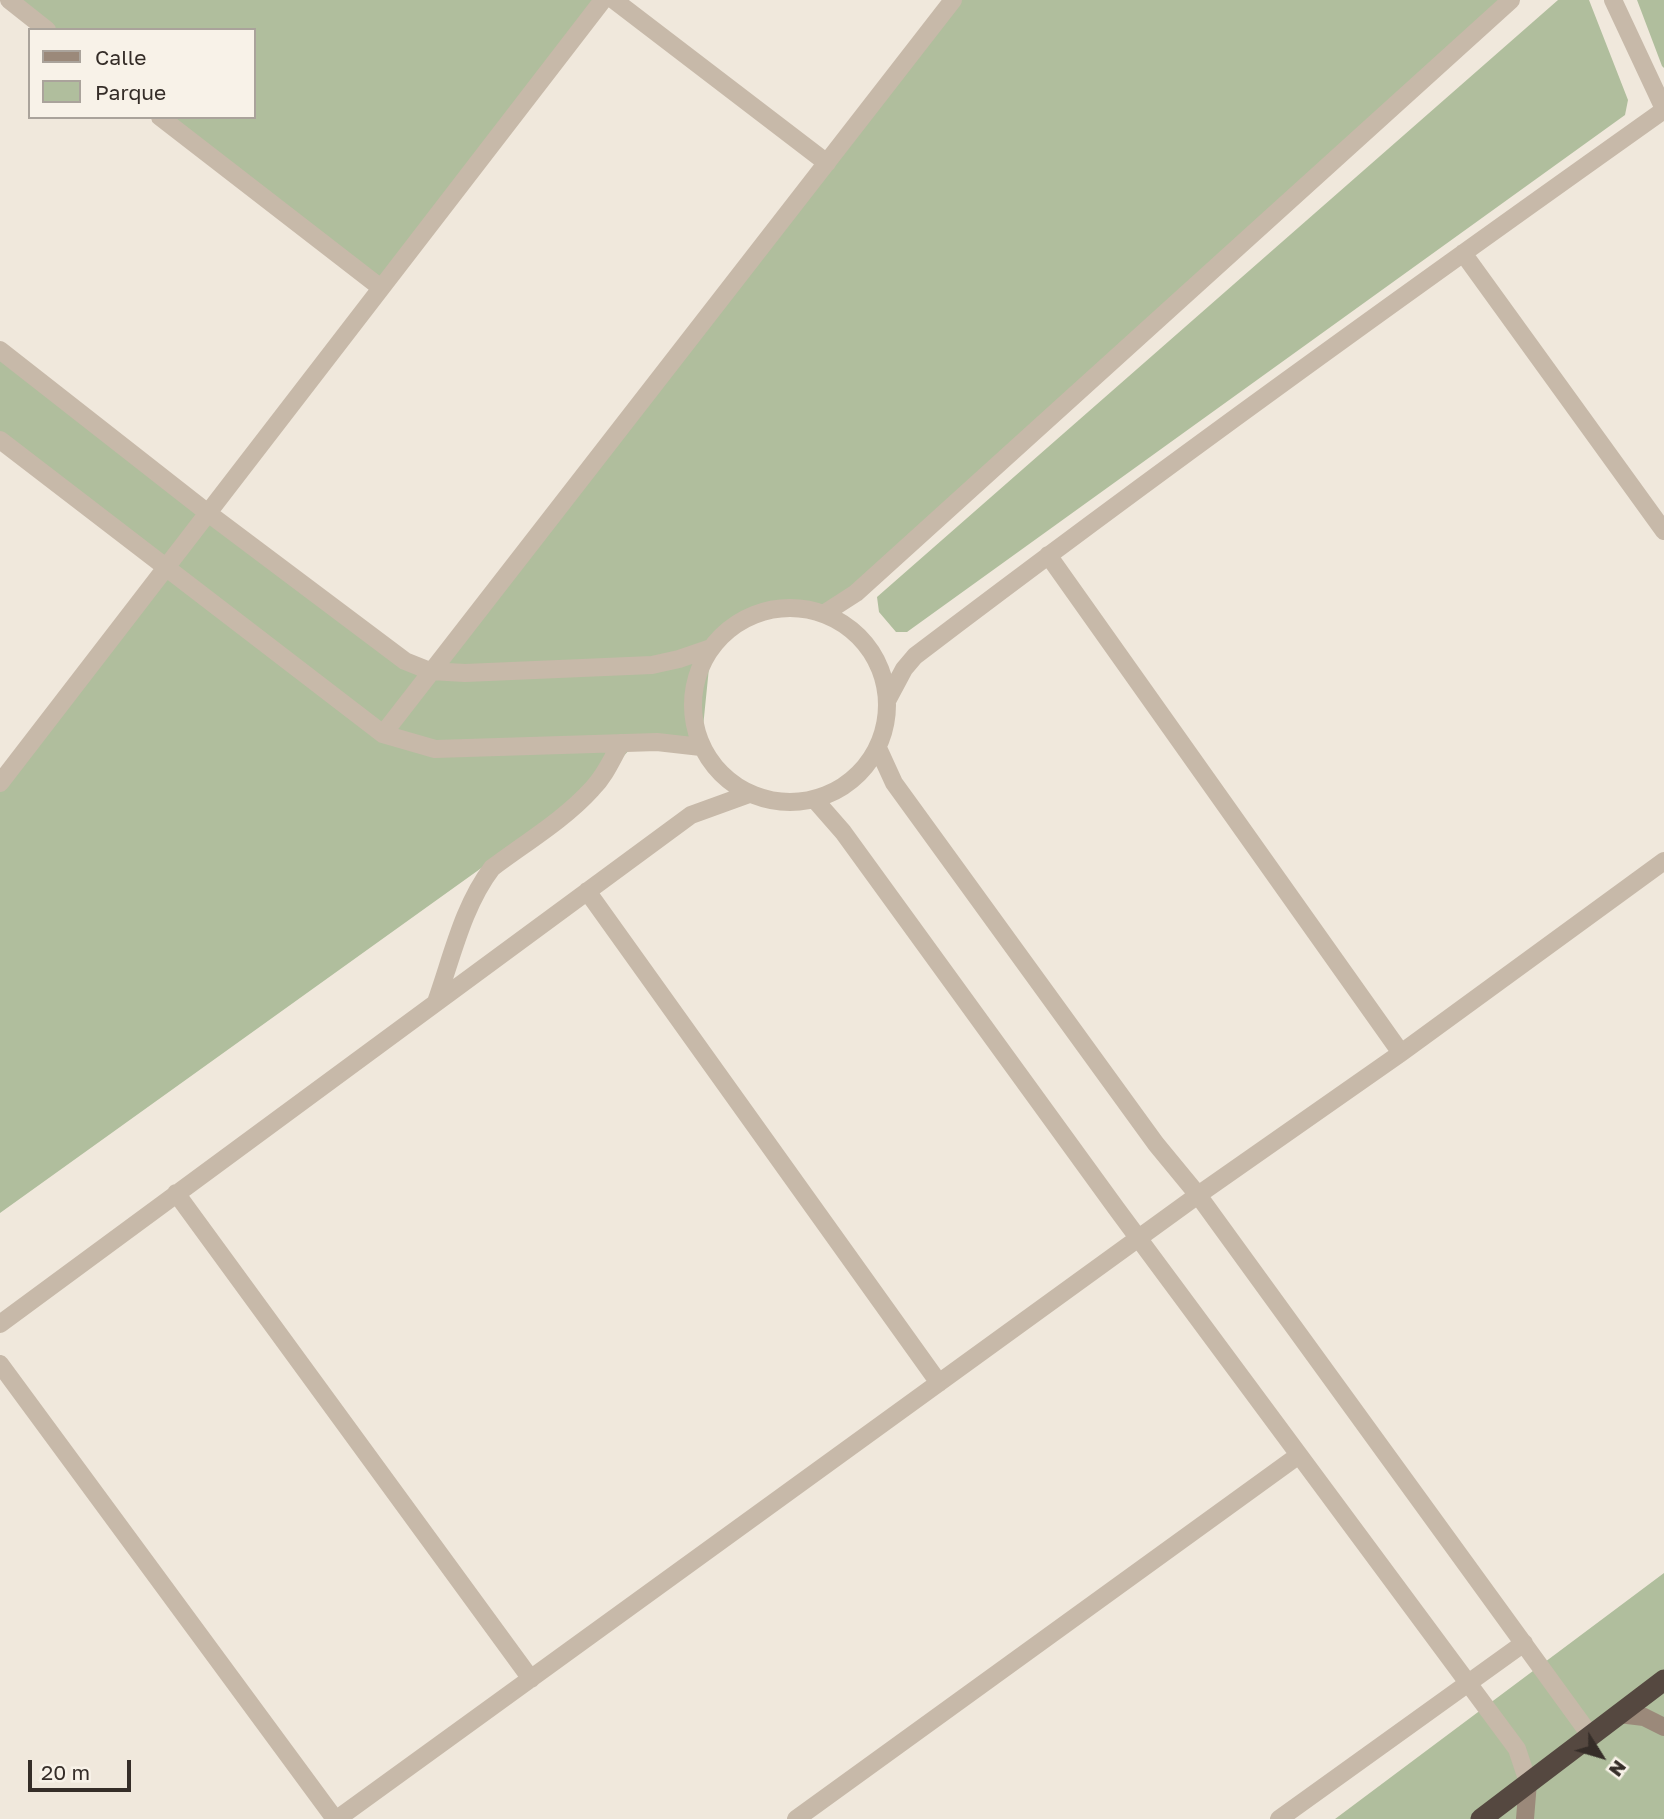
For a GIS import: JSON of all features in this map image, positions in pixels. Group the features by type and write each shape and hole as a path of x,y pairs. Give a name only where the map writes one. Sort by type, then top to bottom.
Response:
{"highway":[{"path":"1481,1819 1664,1680"}],"street":[{"path":"9,0 44,28"},
{"path":"0,783 603,0"},
{"path":"614,0 827,163"},
{"path":"383,734 953,0"},
{"path":"825,613 856,593 1511,0"},
{"path":"888,699 904,668 915,656 1048,555 1664,109 1613,0"},
{"path":"163,119 381,288"},
{"path":"1463,253 1664,531"},
{"path":"0,350 208,513 405,661 430,671 465,673 652,665 711,648"},
{"path":"0,440 383,734 435,749 657,742 701,747"},
{"path":"1048,555 1401,1053"},
{"path":"794,607 825,613 849,626 869,646 882,671 888,699 886,724 878,748 862,771 841,789 815,800 781,803 748,794 720,775 701,747 694,724 693,700 697,677 711,648 734,625 762,611 794,607"},
{"path":"436,1002 472,899 482,881 492,868 578,803 607,770 621,743"},
{"path":"878,748 894,783 1156,1144 1198,1195 1590,1735"},
{"path":"0,1324 691,815 748,794"},
{"path":"815,800 843,832 1517,1749 1528,1782 1525,1819"},
{"path":"0,1364 336,1819 1664,861"},
{"path":"587,891 939,1383"},
{"path":"176,1193 531,1679"},
{"path":"796,1819 1299,1455"},
{"path":"1279,1819 1524,1643"},
{"path":"1619,1714 1644,1717 1664,1727"}],"green space":[{"path":"9,0 602,0 381,288 163,119 256,119 256,28 44,28"},
{"path":"951,0 1511,0 825,613 762,611 711,648 701,747 636,743 593,788 0,1213 0,785 167,568 0,440 0,350 421,668 432,668"},
{"path":"1558,0 1589,0 1628,100 1625,115 907,632 896,632 879,612 877,597"},
{"path":"1637,0 1664,0 1664,68 1662,66"},
{"path":"1664,1573 1664,1819 1335,1819"}]}
